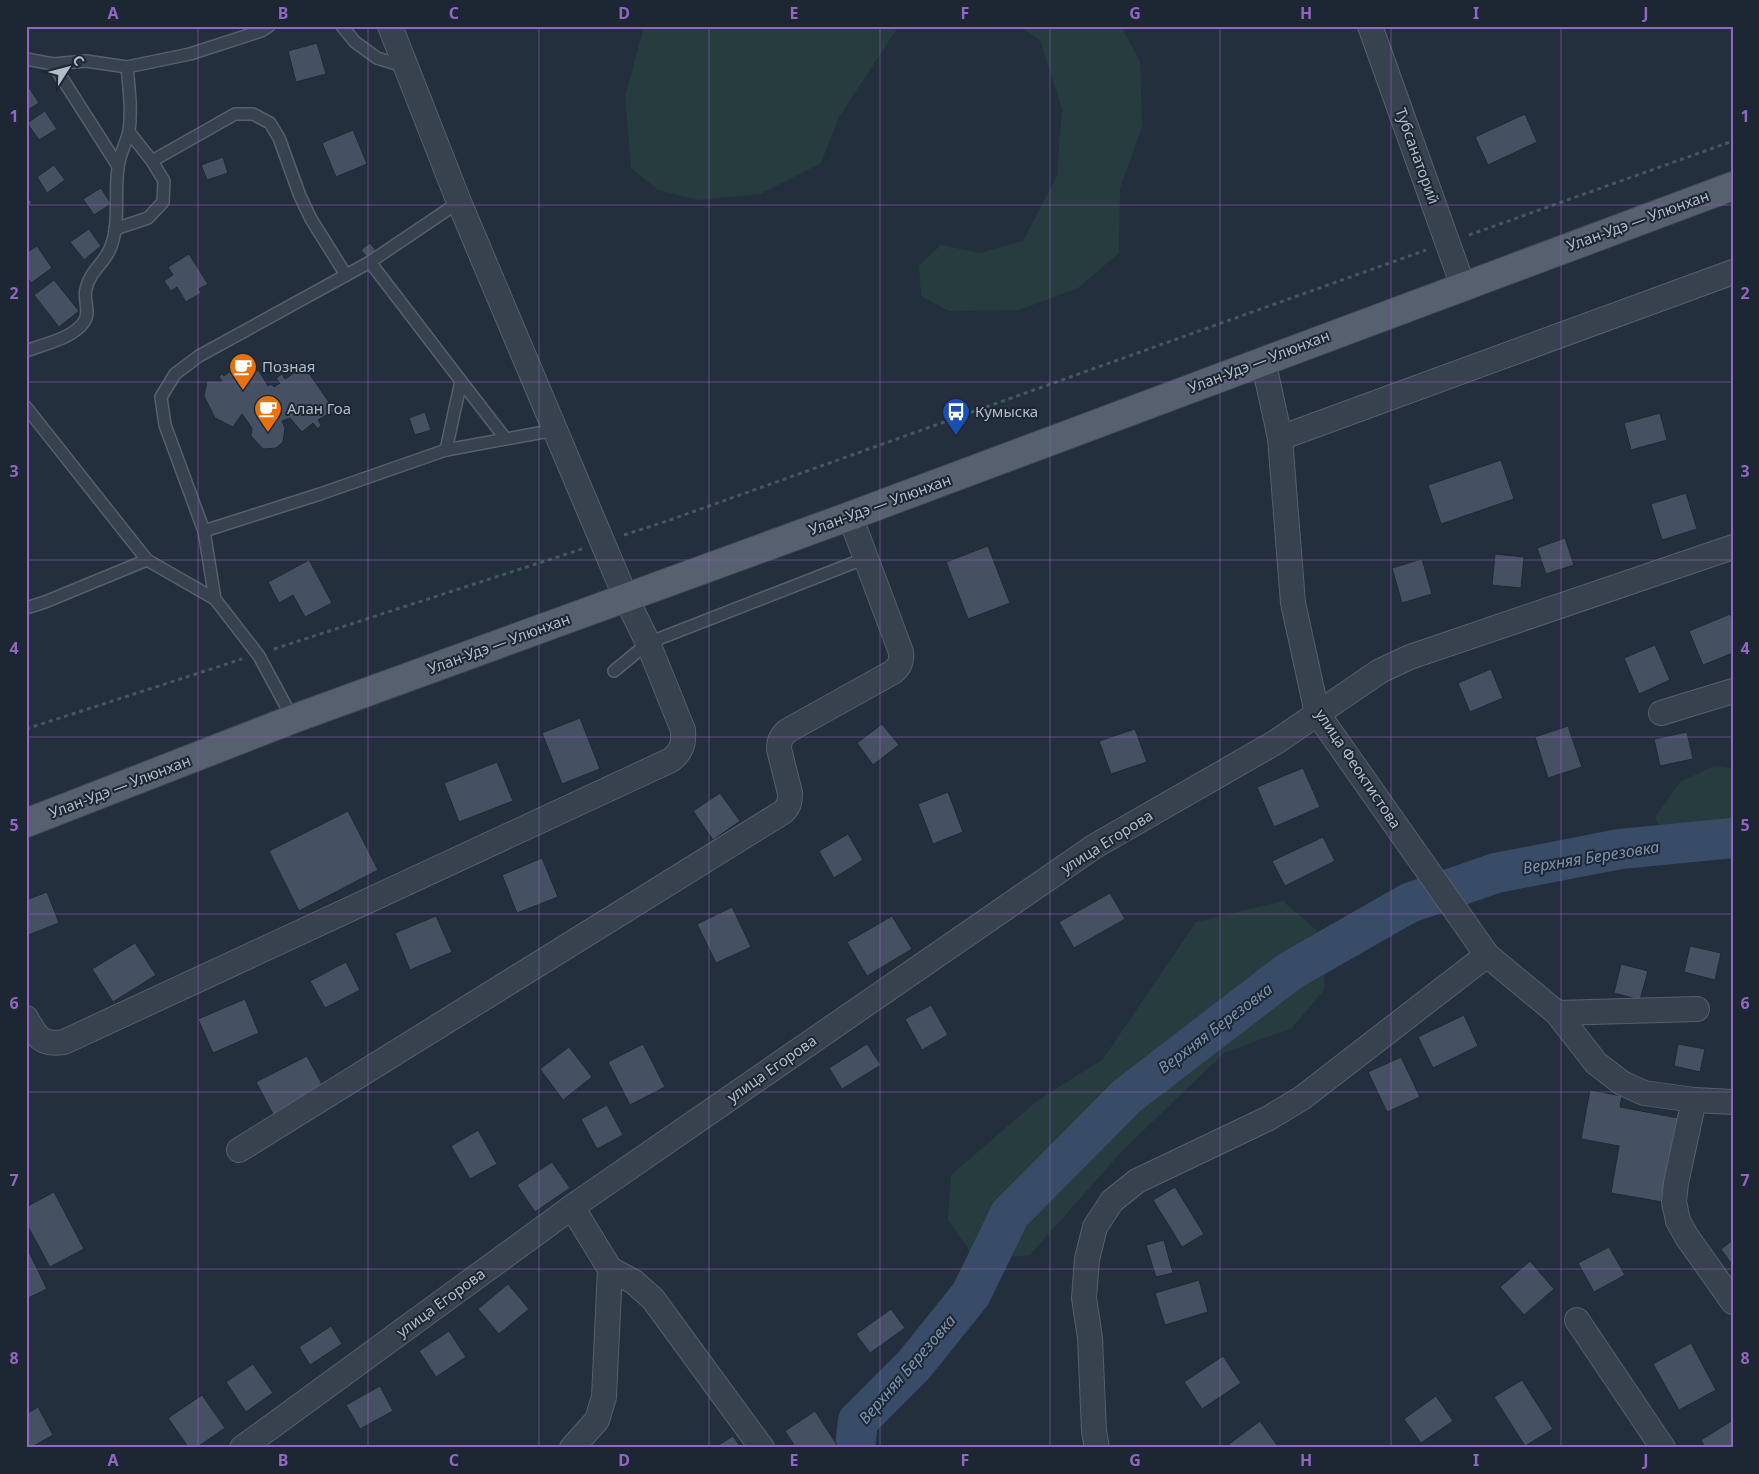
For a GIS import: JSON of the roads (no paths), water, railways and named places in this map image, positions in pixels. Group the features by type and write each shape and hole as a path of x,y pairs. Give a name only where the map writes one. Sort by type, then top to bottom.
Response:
{"main road":[{"name":"Улан-Удэ — Улюнхан","path":"26,823 294,719 850,516 1263,360 1733,186"}],"street":[{"path":"26,1018 33,1031 41,1040 52,1044 64,1042 671,760 680,752 684,742 682,730 648,643 602,542 459,202 390,26"},
{"name":"Тубсанаторий","path":"1370,26 1463,286"},
{"path":"1280,438 1733,272"},
{"name":"улица Феоктистова","path":"1263,360 1280,438 1293,603 1317,713 1487,955 1557,1013 1596,1062 1622,1083 1644,1093 1694,1100 1733,1102"},
{"path":"239,1150 783,812 788,807 790,793 779,750 779,742 782,736 787,731 893,672 899,667 902,660 850,516"},
{"name":"улица Егорова","path":"242,1448 572,1207 1095,846 1276,742 1380,671 1410,657 1733,546"},
{"path":"1661,713 1733,690"},
{"path":"1090,1442 1090,1338 1084,1298 1087,1259 1095,1227 1112,1200 1137,1181 1268,1118 1302,1098 1487,955"},
{"path":"1557,1013 1697,1010"},
{"path":"1694,1100 1676,1183 1674,1202 1678,1220 1687,1237 1733,1302"},
{"path":"572,1207 610,1270 634,1282 653,1299 762,1448"},
{"path":"572,1448 596,1420 604,1397 610,1270"},
{"path":"1577,1320 1663,1448"}],"lane":[{"path":"26,59 53,64 86,61 127,67 190,54 261,31 270,26"},
{"path":"342,26 356,42 377,58 407,68"},
{"path":"53,64 118,166"},
{"path":"26,351 63,337 76,330 85,321 88,310 85,292 90,277 109,251 115,228 118,166 128,132 131,104 127,67"},
{"path":"152,160 234,114 253,114 270,123 279,138 300,196 311,219 346,276"},
{"path":"115,228 148,218 163,202 164,181 152,160 128,132"},
{"path":"215,600 204,531 165,424 161,397 175,374 199,356 370,262 459,202"},
{"path":"370,262 505,438"},
{"path":"446,450 461,381"},
{"path":"26,407 147,560 215,600 258,654 294,719"},
{"path":"204,531 320,494 446,450 555,430"},
{"path":"614,671 648,643 866,558"},
{"path":"26,608 147,560"}],"waterway":[{"name":"Верхняя Березовка","path":"855,1448 858,1421 914,1365 971,1294 1010,1214 1127,1096 1290,971 1409,903 1496,873 1620,849 1733,838"}],"place":[{"name":"Позная","path":"243,391"},
{"name":"Алан Гоа","path":"268,433"},
{"name":"Кумыска","path":"956,436"}]}
